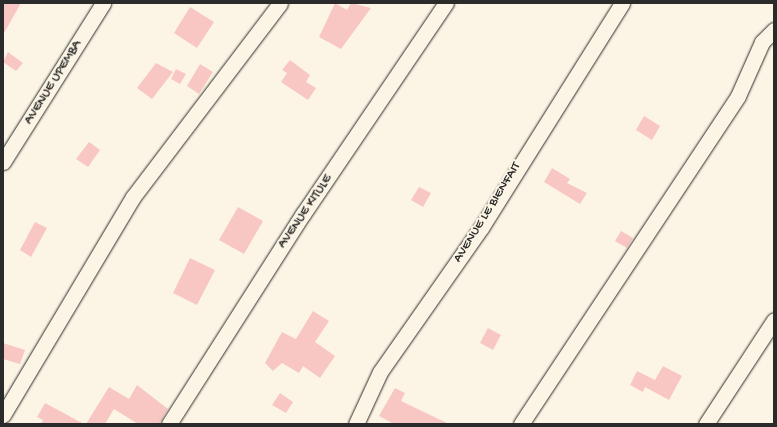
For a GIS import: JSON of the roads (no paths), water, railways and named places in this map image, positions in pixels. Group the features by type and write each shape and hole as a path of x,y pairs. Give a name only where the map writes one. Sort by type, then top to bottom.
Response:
{"street":[{"name":"AVENUE UPEMBA","path":"3,162 103,3"},
{"path":"3,415 133,197 280,3"},
{"name":"AVENUE KITULE","path":"169,424 303,214 446,3"},
{"name":"AVENUE LE BIENFAIT","path":"356,424 380,372 481,228 622,3"},
{"path":"521,424 738,96 762,42 774,30"},
{"path":"706,424 774,320"}]}
